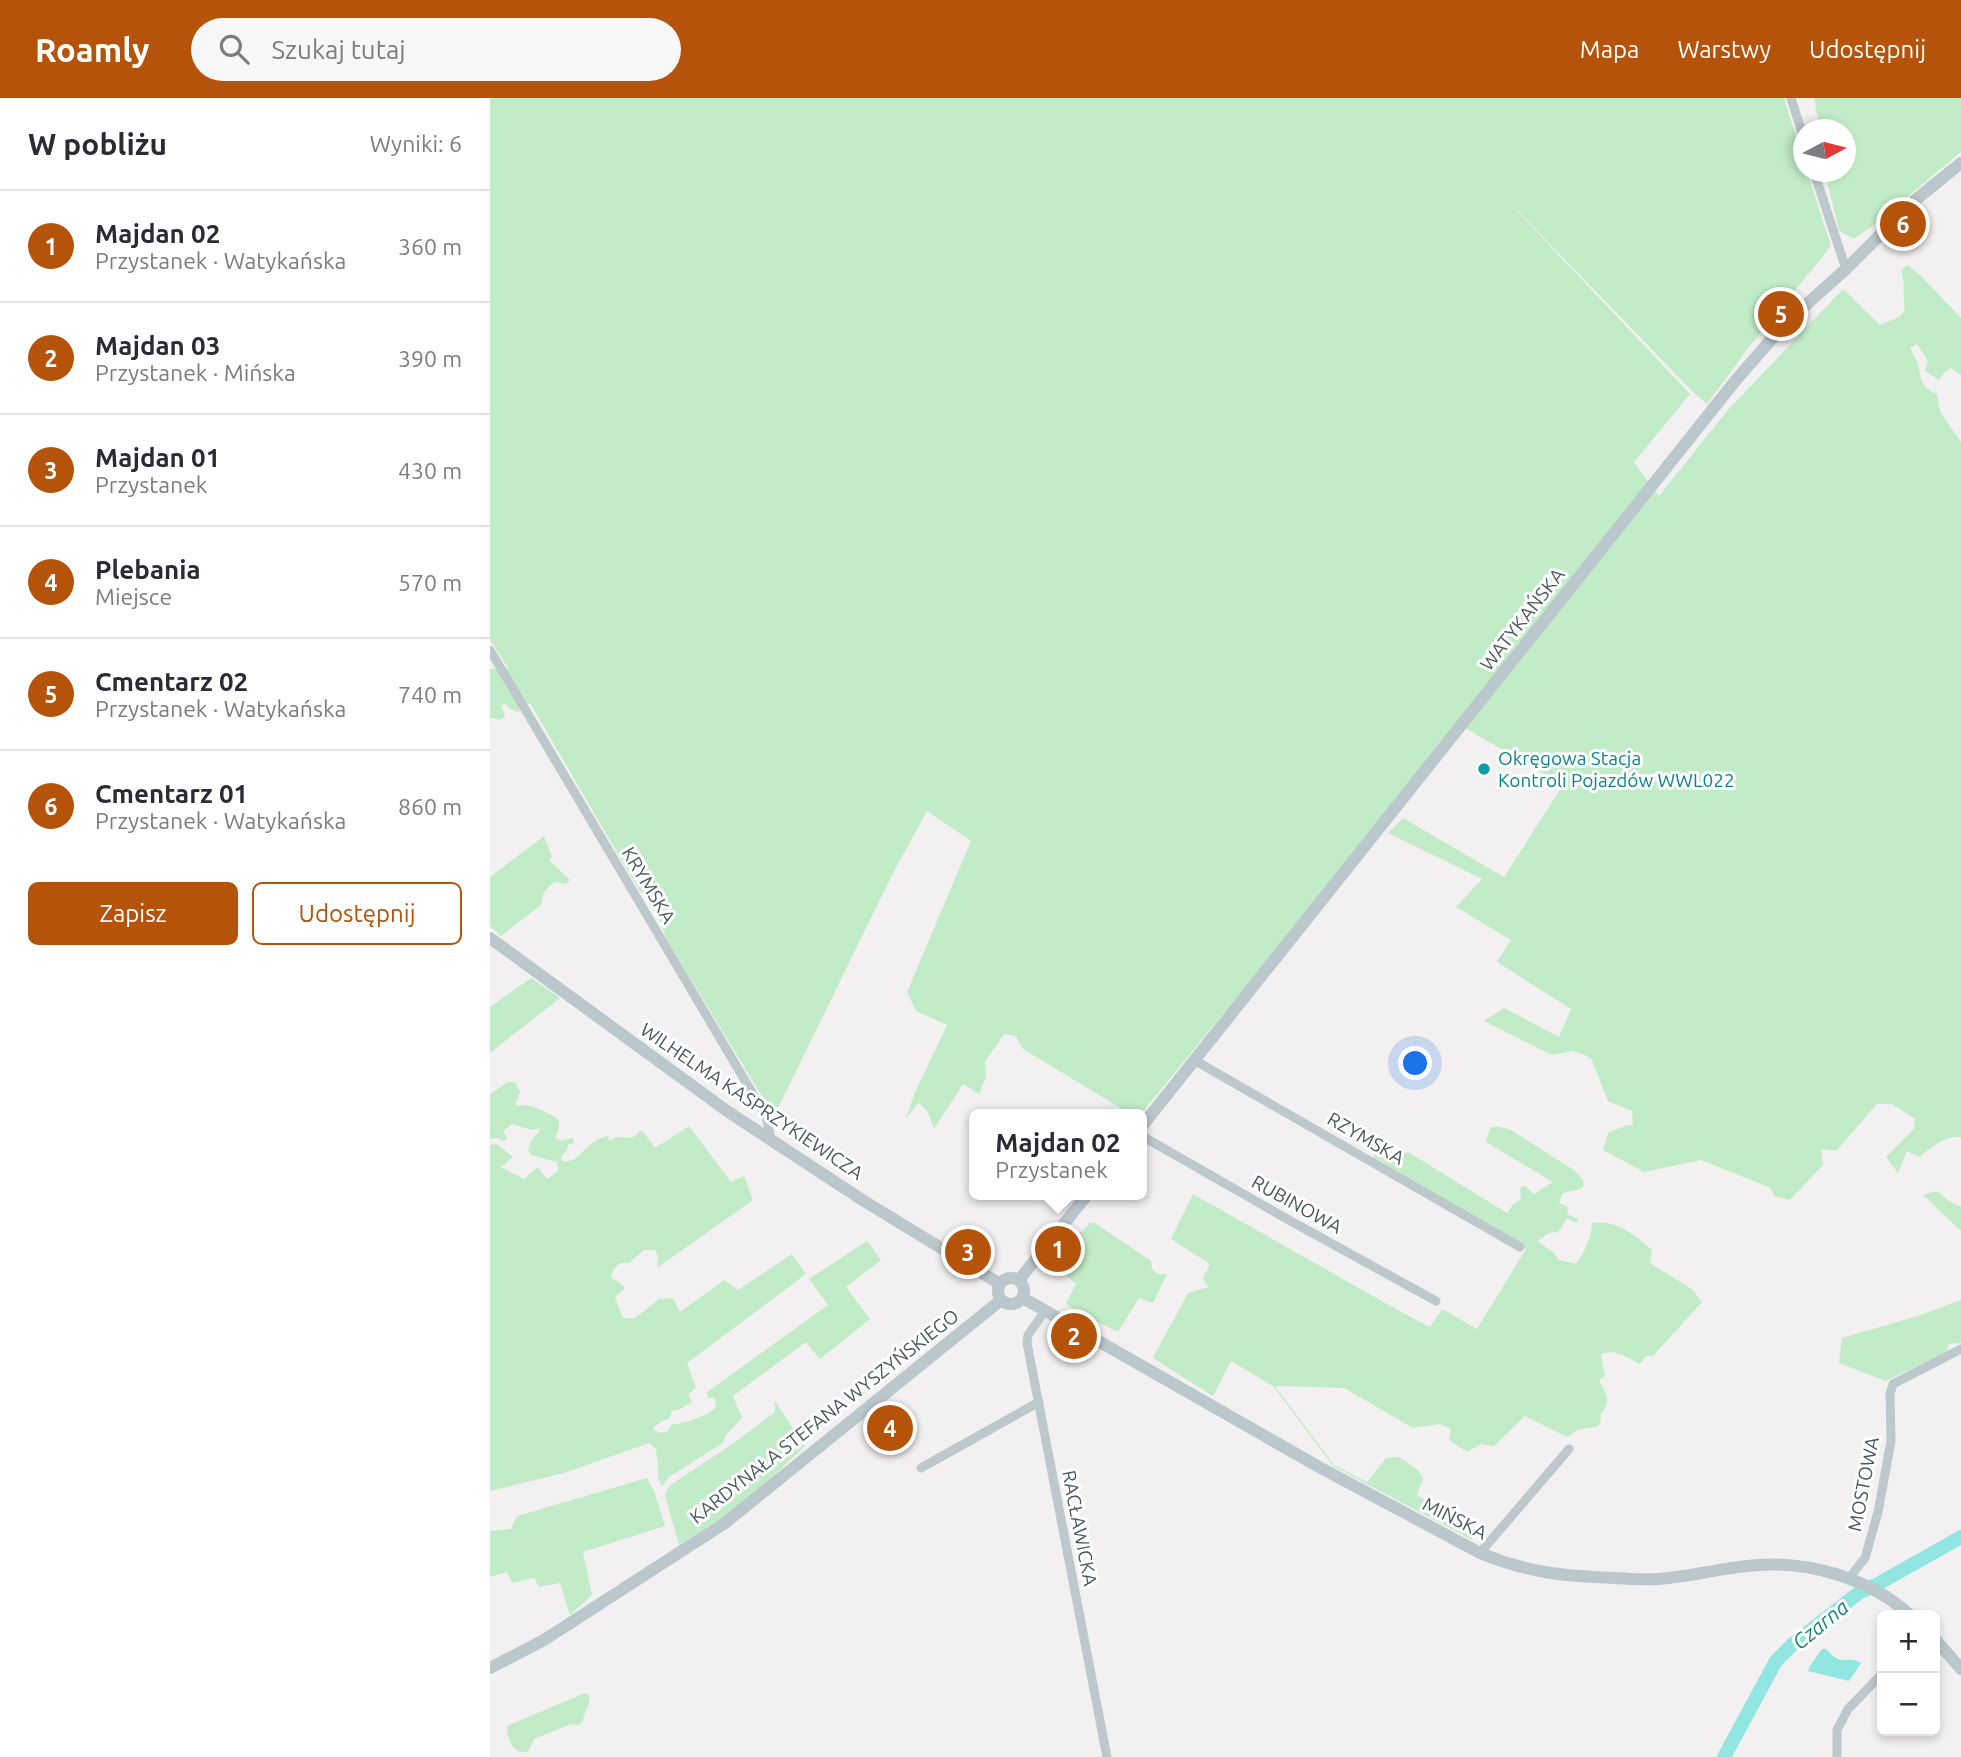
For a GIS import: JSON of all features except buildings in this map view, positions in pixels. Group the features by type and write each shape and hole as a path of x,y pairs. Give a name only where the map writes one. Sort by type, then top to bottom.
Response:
{"street":[{"path":"1791,98 1798,119"},
{"name":"WATYKAŃSKA","path":"1147,1120 1736,380 1783,326 1846,269 1913,202 1961,163"},
{"path":"1817,182 1846,269"},
{"name":"KRYMSKA","path":"490,650 766,1116 771,1140"},
{"name":"WILHELMA KASPRZYKIEWICZA","path":"490,938 701,1094 854,1194 1000,1284"},
{"name":"RZYMSKA","path":"1195,1060 1520,1247"},
{"name":"RUBINOWA","path":"1147,1139 1436,1301"},
{"path":"1019,1280 1083,1200"},
{"path":"1006,1278 1019,1280 1024,1288 1023,1298 1010,1305 1001,1300 998,1292 1000,1284 1006,1278"},
{"name":"MIŃSKA","path":"1023,1298 1319,1466 1505,1564 1543,1573 1655,1580 1766,1564 1812,1569 1854,1580 1886,1597 1903,1610"},
{"name":"KARDYNAŁA STEFANA WYSZYŃSKIEGO","path":"490,1668 544,1640 725,1523 1001,1300"},
{"name":"RACŁAWICKA","path":"1045,1311 1028,1335 1027,1343 1107,1757"},
{"name":"MOSTOWA","path":"1854,1580 1865,1558 1878,1512 1891,1441 1890,1394 1893,1384 1961,1349"},
{"path":"921,1468 1039,1402"},
{"path":"1480,1553 1569,1449"},
{"path":"1940,1645 1961,1669"},
{"path":"1837,1757 1837,1730 1847,1709 1877,1679"}],"green space":[{"path":"490,98 1784,98 1793,127 1793,182 1810,182 1831,246 1749,347 1707,404 1485,177 1690,394 1634,462 1659,496 1727,411 1843,289 1880,325 1899,317 1905,310 1901,270 1907,265 1961,318 1961,375 1951,368 1939,380 1925,371 1928,361 1917,344 1910,348 1924,384 1937,394 1940,412 1961,442 1961,1137 1944,1140 1919,1157 1907,1151 1898,1173 1886,1157 1914,1129 1915,1119 1892,1104 1877,1104 1836,1151 1821,1149 1823,1165 1790,1200 1774,1196 1771,1188 1701,1160 1644,1172 1603,1150 1608,1133 1633,1125 1632,1111 1608,1101 1592,1060 1572,1051 1552,1055 1484,1021 1504,1008 1559,1037 1571,1009 1497,962 1511,940 1456,907 1482,879 1388,833 1403,818 1504,877 1563,785 1465,728 1339,873 1145,1109 1122,1109 1023,1049 1016,1036 1004,1034 985,1062 986,1077 979,1094 963,1084 934,1129 928,1112 919,1103 906,1118 947,1025 916,1011 907,992 971,841 927,811 892,875 774,1116 666,938 654,904 639,890 530,703 518,712 506,704 501,705 505,716 500,720 491,718 490,721 490,669 508,668 490,640"},
{"path":"1814,98 1961,98 1961,152 1854,239 1839,231 1827,182 1856,182 1856,119 1818,119"},
{"path":"544,836 552,857 549,860 570,880 566,884 556,882 550,885 543,894 541,905 501,936 490,926 490,877"},
{"path":"531,978 560,998 490,1053 490,1007"},
{"path":"508,1082 515,1082 520,1092 515,1106 532,1107 559,1120 555,1138 562,1141 573,1138 574,1143 568,1145 561,1157 562,1161 575,1159 593,1143 607,1136 610,1141 616,1137 632,1138 642,1130 655,1148 689,1126 731,1182 744,1176 753,1200 657,1268 658,1256 655,1250 644,1250 629,1263 620,1263 613,1270 611,1277 625,1288 615,1297 623,1318 634,1319 659,1299 673,1298 680,1312 724,1280 738,1290 792,1254 806,1274 687,1363 696,1388 688,1394 692,1402 672,1411 669,1419 662,1421 653,1430 661,1433 668,1431 671,1424 689,1421 713,1410 716,1407 715,1398 708,1398 707,1392 828,1305 809,1279 867,1241 881,1260 846,1287 870,1319 820,1359 806,1342 733,1396 742,1418 725,1436 724,1442 669,1477 662,1486 658,1476 656,1449 649,1443 564,1473 490,1491 490,1145 497,1144 513,1157 501,1167 524,1179 537,1167 547,1179 558,1171 557,1162 531,1155 528,1150 540,1128 532,1130 512,1124 503,1131 507,1139 490,1139 490,1094"},
{"path":"1491,1127 1511,1130 1575,1171 1583,1180 1583,1187 1562,1194 1559,1203 1567,1206 1568,1214 1579,1220 1576,1223 1567,1218 1558,1232 1549,1233 1537,1241 1559,1260 1576,1264 1587,1245 1592,1223 1617,1226 1646,1244 1652,1250 1650,1263 1693,1290 1702,1302 1653,1356 1646,1356 1640,1364 1616,1353 1601,1354 1605,1376 1599,1380 1607,1405 1601,1413 1600,1423 1597,1427 1578,1430 1567,1437 1525,1416 1494,1446 1481,1444 1467,1452 1449,1440 1451,1429 1440,1424 1413,1428 1344,1388 1275,1386 1334,1465 1367,1482 1386,1458 1399,1457 1418,1470 1423,1479 1417,1495 1460,1524 1474,1541 1333,1466 1273,1386 1231,1361 1213,1396 1153,1358 1188,1293 1208,1287 1203,1278 1210,1264 1171,1239 1193,1194 1430,1327 1442,1309 1477,1329 1526,1249 1373,1157 1383,1141 1390,1153 1397,1157 1408,1152 1507,1213 1514,1203 1521,1200 1520,1188 1525,1186 1534,1194 1553,1182 1486,1142"},
{"path":"1937,1191 1961,1207 1961,1231 1923,1195"},
{"path":"1090,1223 1095,1223 1151,1261 1152,1269 1158,1274 1167,1274 1153,1303 1139,1298 1118,1332 1076,1311 1066,1303 1076,1284 1060,1269 1055,1257 1076,1232 1082,1232"},
{"path":"1961,1300 1961,1343 1949,1344 1946,1353 1885,1381 1839,1363 1842,1338 1918,1316"},
{"path":"774,1400 805,1446 762,1487 720,1519 679,1545 665,1495 669,1486 775,1412"},
{"path":"647,1478 665,1526 583,1552 592,1595 570,1615 560,1583 539,1587 534,1578 512,1583 507,1572 490,1577 490,1531 511,1529 517,1516"},
{"path":"585,1693 589,1695 589,1702 579,1725 571,1724 534,1739 528,1752 515,1749 508,1736 507,1726"}],"water":[{"path":"1822,1649 1841,1660 1861,1663 1849,1681 1808,1671"}],"waterway":[{"name":"Czarna","path":"1724,1757 1776,1661 1793,1644 1860,1592 1961,1537"}],"place":[{"name":"Cmentarz 01","path":"1903,224"},
{"name":"Cmentarz 02","path":"1781,314"},
{"name":"Okręgowa Stacja Kontroli Pojazdów WWL022","path":"1484,769"},
{"name":"Majdan 02","path":"1058,1249"},
{"name":"Majdan 01","path":"968,1252"},
{"name":"Majdan 03","path":"1074,1336"},
{"name":"Plebania","path":"890,1428"}]}
